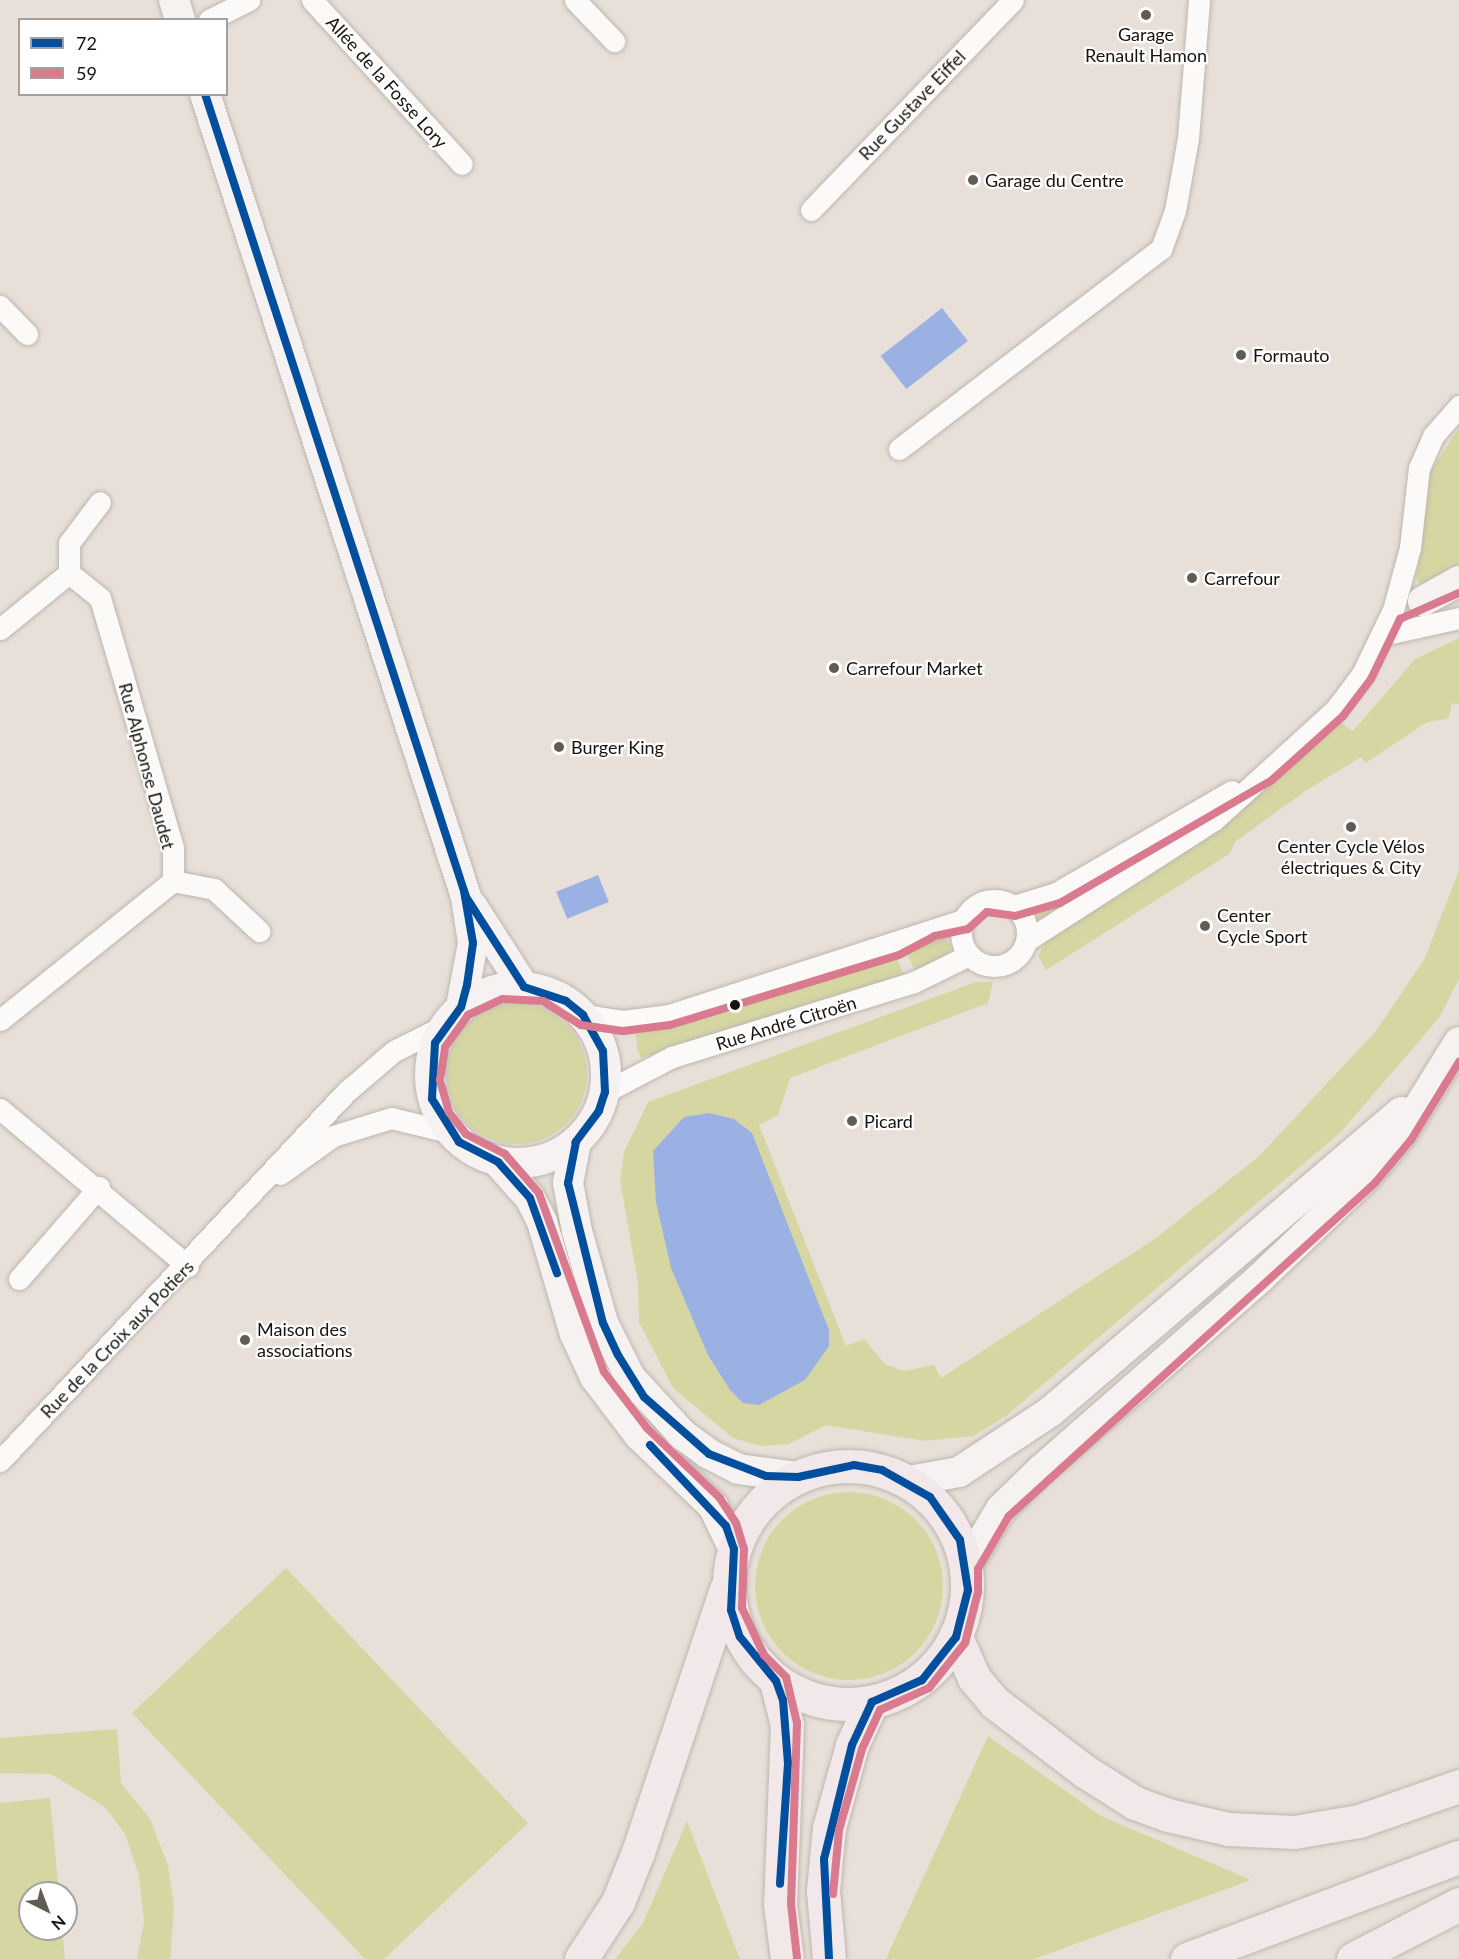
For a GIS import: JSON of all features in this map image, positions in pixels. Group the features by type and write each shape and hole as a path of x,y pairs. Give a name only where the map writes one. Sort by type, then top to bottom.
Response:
{"main road":[{"path":"174,0 179,18"},
{"path":"206,96 466,897 473,943 452,1017 429,1081 449,1132 471,1151 498,1162 539,1161 576,1142"},
{"path":"1423,601 1459,581"},
{"path":"466,897 524,987"},
{"path":"452,1017 501,988 524,987 556,996 583,1015 603,1051 605,1092 599,1111 576,1142 568,1183 577,1230 603,1323 630,1377 682,1435 709,1454 738,1469 798,1477 854,1465 909,1481 959,1472 1050,1413 1431,1083"},
{"path":"967,1566 1001,1509 1025,1485 1260,1278 1368,1175 1402,1134 1431,1083 1459,1042"},
{"path":"498,1162 530,1198 542,1222 575,1334 595,1377 639,1435 713,1506 734,1549"},
{"path":"581,1959 618,1902 638,1852 729,1581 734,1549 758,1506 798,1477"},
{"path":"776,1681 821,1702 872,1702 922,1680 956,1637 968,1590 967,1566 947,1517 909,1481"},
{"path":"729,1581 740,1637 776,1681 788,1725 780,1904 787,1959"},
{"path":"956,1637 974,1678 994,1702 1086,1772 1135,1803 1168,1815 1228,1829 1294,1832 1359,1821 1459,1786"},
{"path":"829,1959 823,1890 829,1828 852,1745 872,1702"},
{"path":"1187,1959 1459,1857"},
{"path":"1353,1959 1459,1904"}],"street":[{"path":"213,18 249,0"},
{"name":"Allée de la Fosse Lory","path":"312,0 462,165"},
{"path":"575,0 614,41"},
{"name":"Rue Gustave Eiffel","path":"811,210 1013,0"},
{"path":"899,449 1161,249 1175,211 1188,138 1199,0"},
{"path":"0,306 27,334"},
{"path":"963,920 961,938 969,955 999,965 1017,956 1026,941 1214,820 1335,710 1382,635 1393,610 1410,548 1419,468 1433,436 1459,406"},
{"path":"0,629 69,573 69,543 100,502"},
{"name":"Rue Alphonse Daudet","path":"69,573 100,598 172,847 172,881"},
{"path":"1393,610 1423,601 1459,617"},
{"path":"1382,635 1459,617"},
{"path":"583,1015 624,1022 669,1015 963,920 984,901 1014,906 1056,893 1266,771"},
{"path":"0,1020 172,881 214,889 259,931"},
{"path":"1014,906 1025,922 1026,941"},
{"name":"Rue André Citroën","path":"605,1092 672,1057 871,997 969,955"},
{"name":"Rue de la Croix aux Potiers","path":"0,1461 188,1266 346,1092 394,1051 452,1017"},
{"path":"0,1109 99,1187 188,1266"},
{"name":"Rue de la Croix aux Potiers","path":"233,1217 333,1136 392,1118 449,1132"},
{"path":"18,1279 99,1187"}],"green space":[{"path":"1459,428 1459,564 1441,580 1422,587 1416,578 1429,474"},
{"path":"1459,638 1459,704 1452,703 1448,719 1427,722 1366,763 1361,757 1307,790 1236,841 1229,854 1046,970 1038,956 1048,937 1191,847 1341,723 1353,731 1415,659"},
{"path":"1187,826 1059,911 1037,920 1036,910"},
{"path":"1459,870 1459,979 1439,1018 1340,1133 1007,1415 973,1436 925,1441 826,1425 789,1444 761,1446 733,1438 673,1388 639,1322 638,1283 620,1180 624,1152 648,1102 976,982 993,982 988,1003 790,1078 778,1115 759,1125 846,1346 864,1339 885,1364 904,1371 934,1365 941,1378 1156,1238 1258,1157 1376,1031 1425,958"},
{"path":"942,936 951,945 949,956 915,971 905,950"},
{"path":"895,955 905,976 641,1058 637,1049 636,1034 710,1017 727,1002"},
{"path":"517,1004 544,1009 567,1024 582,1047 587,1074 582,1101 567,1124 544,1139 517,1144 490,1139 467,1124 452,1101 447,1074 452,1047 467,1024 490,1009"},
{"path":"849,1492 885,1499 901,1508 915,1520 927,1534 936,1550 943,1586 936,1622 927,1638 915,1652 901,1664 885,1673 849,1680 813,1673 797,1664 783,1652 771,1638 762,1622 755,1586 762,1550 771,1534 783,1520 797,1508 813,1499"},
{"path":"286,1568 528,1823 384,1959 365,1959 132,1713"},
{"path":"117,1729 121,1783 150,1819 168,1865 174,1907 170,1959 137,1959 144,1922 139,1875 125,1834 105,1807 51,1774 0,1773 0,1738"},
{"path":"988,1736 1101,1816 1251,1880 1034,1959 886,1959"},
{"path":"50,1798 58,1881 18,1881 18,1941 63,1941 65,1959 0,1959 0,1803"},
{"path":"687,1821 740,1959 615,1959 643,1923"}],"water":[{"path":"942,308 968,341 906,389 881,356"},
{"path":"598,875 609,902 567,919 556,892"},
{"path":"709,1113 734,1119 752,1133 829,1330 829,1346 805,1380 759,1405 743,1403 730,1390 708,1355 671,1268 656,1202 653,1151 684,1117"}],"transit line":[{"name":"72","path":"206,96 466,897 524,987 566,1001 583,1015 603,1051 605,1092 599,1111 576,1142 568,1183 603,1323 618,1355 644,1397 709,1454 766,1476 798,1477 854,1465 882,1470 930,1497 960,1540 968,1590 956,1637 922,1680 872,1702 852,1745 824,1859 829,1959"},
{"name":"59","path":"797,1958 791,1904 797,1723 786,1677 764,1655 742,1608 744,1549 736,1523 720,1498 647,1428 604,1372 539,1193 505,1154 466,1134 449,1112 440,1080 445,1047 468,1015 503,999 543,1001 581,1025 623,1031 670,1025 899,955 935,936 968,929 987,912 1015,916 1060,903 1272,780 1343,716 1371,679 1400,619 1459,593"},
{"name":"72","path":"464,891 473,943 467,985 461,1007 435,1043 432,1099 459,1142 498,1162 530,1198 557,1273"},
{"name":"59","path":"833,1894 839,1830 862,1749 880,1710 929,1688 965,1643 978,1592 978,1569 1009,1516 1375,1183 1411,1140 1459,1062"},
{"name":"72","path":"650,1445 726,1526 734,1549 731,1610 740,1637 776,1681 783,1700 788,1763 780,1884"}],"place":[{"name":"Garage Renault Hamon","path":"1146,15"},
{"name":"Garage du Centre","path":"973,180"},
{"name":"Formauto","path":"1241,355"},
{"name":"Carrefour","path":"1192,578"},
{"name":"Carrefour Market","path":"834,668"},
{"name":"Burger King","path":"559,747"},
{"name":"Center Cycle Vélos électriques & City","path":"1351,827"},
{"name":"Center Cycle Sport","path":"1205,926"},
{"name":"Picard","path":"852,1121"},
{"name":"Maison des associations","path":"245,1340"}]}
